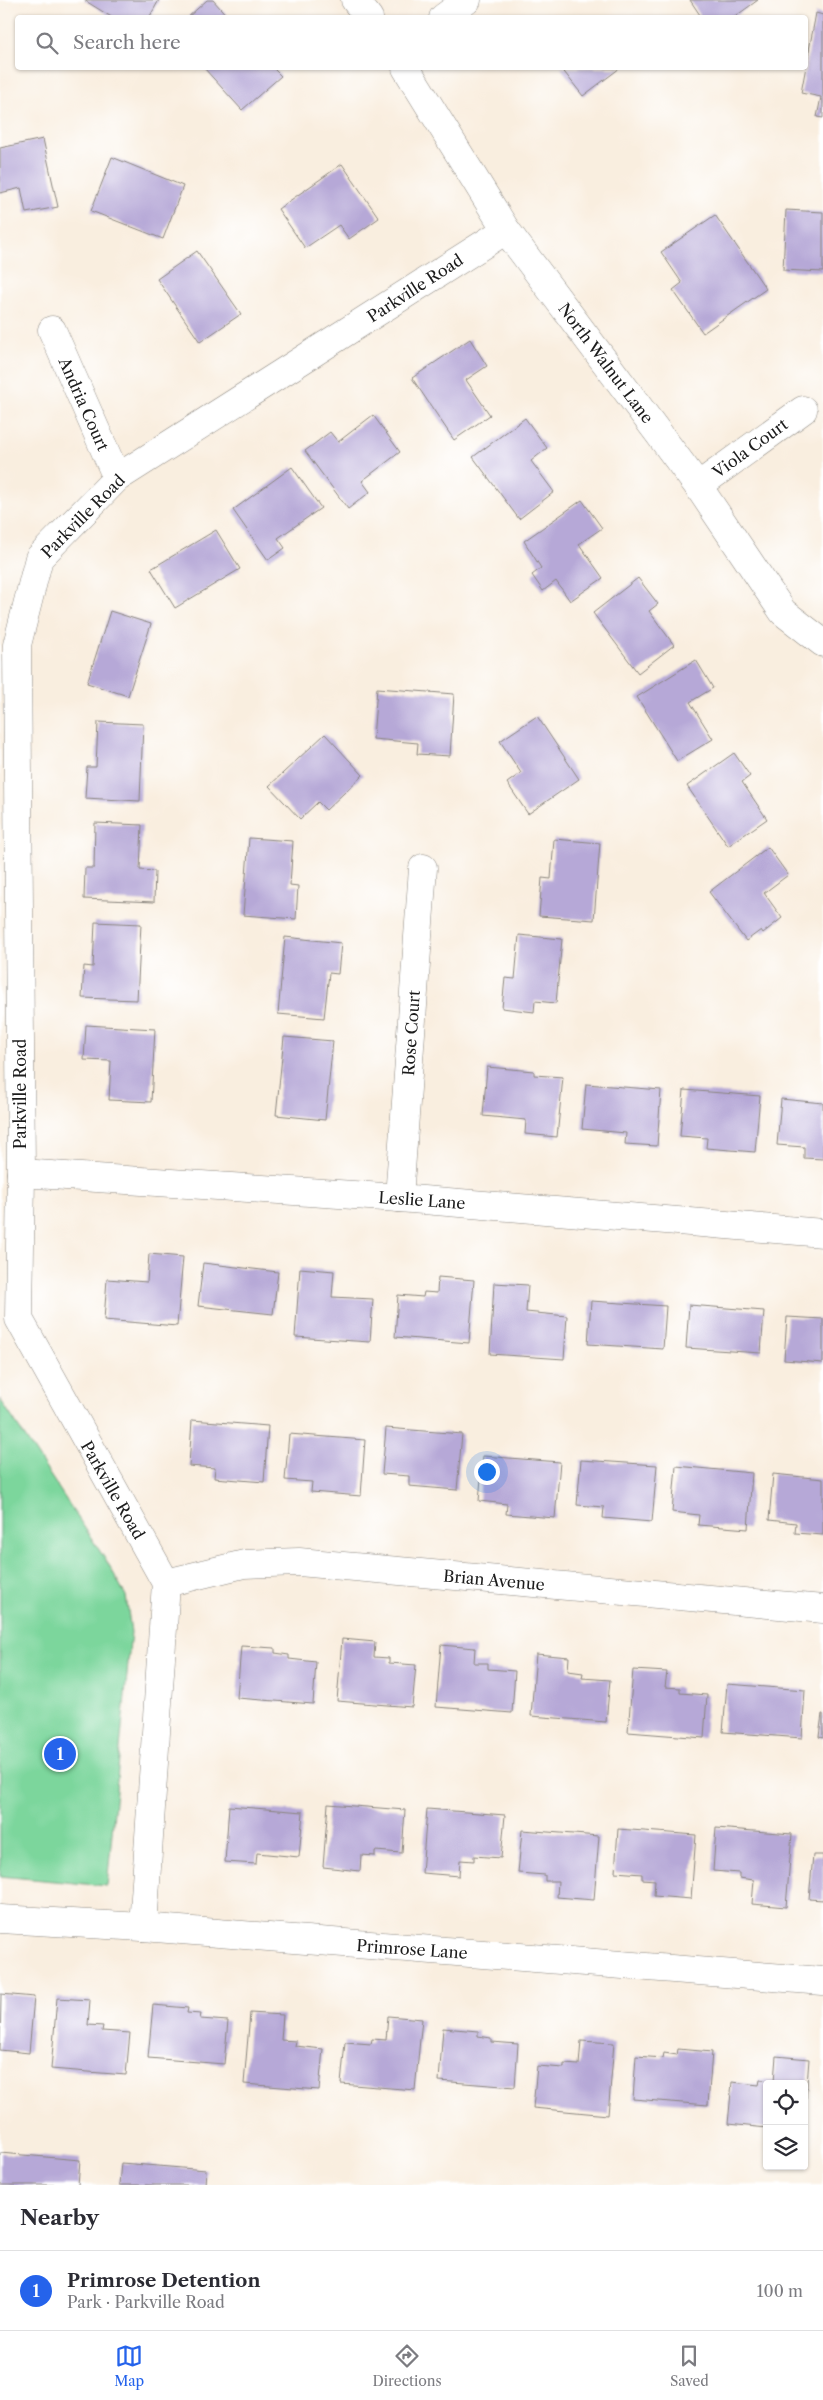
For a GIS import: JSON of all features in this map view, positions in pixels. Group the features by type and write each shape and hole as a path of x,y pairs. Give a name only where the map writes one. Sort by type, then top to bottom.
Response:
{"street":[{"path":"356,0 367,15"},
{"path":"447,15 467,0"},
{"name":"North Walnut Lane","path":"407,70 506,230 698,486 784,612 823,643"},
{"name":"Parkville Road","path":"166,1583 18,1319 21,1173 17,645 38,558 117,478 506,230"},
{"name":"Andria Court","path":"52,330 117,478"},
{"name":"Viola Court","path":"698,486 803,410"},
{"name":"Rose Court","path":"399,1198 423,868"},
{"name":"Leslie Lane","path":"21,1173 399,1198 823,1233"},
{"name":"Brian Avenue","path":"166,1583 244,1564 299,1562 823,1609"},
{"path":"143,1928 166,1583"},
{"name":"Primrose Lane","path":"0,1919 143,1928 823,1981"}],"green space":[{"path":"0,1399 109,1565 126,1596 131,1632 107,1886 0,1876"}],"building":[{"path":"84,0 159,0 151,15 108,15"},
{"path":"207,0 213,0 226,15 190,15"},
{"path":"690,0 758,0 737,15 700,15"},
{"path":"816,13 823,15 823,118 817,117 821,97 801,93 805,70 808,70 808,56"},
{"path":"206,70 275,70 281,76 242,110"},
{"path":"563,70 617,70 583,96"},
{"path":"43,139 58,207 26,213 21,188 0,193 0,148"},
{"path":"112,157 183,186 163,239 91,211"},
{"path":"342,164 379,218 349,239 339,225 305,248 278,209"},
{"path":"786,210 823,212 823,272 783,270"},
{"path":"715,215 766,289 703,333 673,290 682,283 661,252"},
{"path":"197,251 241,314 200,342 157,279"},
{"path":"470,339 487,366 466,380 490,415 454,440 412,378"},
{"path":"373,415 400,452 362,481 370,492 348,509 305,451 330,432 338,442"},
{"path":"525,418 547,448 531,461 554,492 519,519 473,457"},
{"path":"292,467 321,508 278,538 285,548 268,560 233,510"},
{"path":"582,500 602,528 579,544 603,578 570,601 556,581 543,591 532,575 541,568 524,541"},
{"path":"216,530 240,569 175,608 151,569"},
{"path":"638,578 658,604 649,611 674,645 638,673 593,613"},
{"path":"110,611 151,624 128,696 87,683"},
{"path":"696,660 713,688 690,702 713,739 677,761 637,697"},
{"path":"377,688 454,694 450,756 417,754 418,743 373,739"},
{"path":"537,716 579,779 528,814 507,783 521,773 500,741"},
{"path":"98,722 143,724 140,801 85,798 87,767 96,767"},
{"path":"325,734 363,775 326,810 318,802 300,819 269,786"},
{"path":"734,753 750,776 742,782 767,819 728,846 687,786"},
{"path":"95,823 142,825 140,870 155,871 154,902 84,899 85,868 94,868"},
{"path":"249,838 293,841 290,885 298,886 296,919 243,915"},
{"path":"554,839 600,843 594,920 539,916 542,878 551,879"},
{"path":"768,847 788,875 764,893 782,918 763,933 761,930 746,941 709,892"},
{"path":"95,922 141,924 137,1000 82,998 84,966 93,967"},
{"path":"519,935 562,939 556,1003 535,1001 534,1012 502,1008 505,978 515,979"},
{"path":"285,937 341,943 338,974 329,973 324,1018 278,1014"},
{"path":"86,1025 155,1029 151,1102 109,1100 111,1061 84,1060"},
{"path":"284,1037 333,1041 325,1120 276,1115"},
{"path":"487,1067 534,1071 534,1075 563,1077 557,1137 525,1134 526,1120 483,1116"},
{"path":"586,1084 661,1090 657,1146 625,1144 626,1133 582,1129"},
{"path":"684,1090 760,1096 755,1152 706,1148 707,1138 680,1136"},
{"path":"781,1099 823,1103 823,1159 804,1158 804,1147 777,1145"},
{"path":"149,1254 183,1257 177,1326 104,1320 107,1279 147,1282"},
{"path":"203,1263 278,1272 273,1314 198,1306"},
{"path":"300,1268 334,1271 332,1297 373,1299 370,1342 295,1337"},
{"path":"438,1277 474,1280 469,1343 395,1337 398,1295 423,1297 424,1292 437,1293"},
{"path":"494,1283 528,1285 526,1312 567,1316 564,1359 490,1354"},
{"path":"591,1301 666,1306 663,1349 588,1344"},
{"path":"689,1305 764,1311 761,1353 686,1348"},
{"path":"787,1317 823,1319 823,1363 784,1360"},
{"path":"192,1420 268,1426 264,1482 214,1478 215,1468 189,1466"},
{"path":"386,1428 462,1434 457,1490 409,1486 409,1476 382,1474"},
{"path":"289,1434 365,1440 361,1496 311,1492 312,1482 285,1480"},
{"path":"483,1456 560,1462 555,1518 506,1514 507,1504 479,1501"},
{"path":"581,1460 657,1465 652,1522 603,1518 604,1507 577,1505"},
{"path":"676,1466 752,1473 748,1529 698,1525 699,1515 672,1512"},
{"path":"773,1474 823,1479 823,1535 795,1533 796,1523 769,1520"},
{"path":"342,1639 375,1642 374,1657 389,1658 389,1663 416,1665 412,1707 337,1701"},
{"path":"441,1645 475,1648 474,1663 488,1663 488,1669 515,1671 512,1713 436,1707"},
{"path":"241,1646 275,1648 275,1653 289,1655 289,1659 316,1662 313,1704 237,1698"},
{"path":"536,1654 569,1657 568,1671 583,1673 582,1678 610,1680 606,1722 531,1716"},
{"path":"633,1670 667,1672 665,1687 680,1688 680,1693 707,1695 704,1738 628,1732"},
{"path":"727,1684 805,1690 802,1738 723,1732"},
{"path":"823,1714 823,1738 819,1737"},
{"path":"328,1804 405,1810 402,1853 375,1851 375,1856 361,1855 360,1871 323,1867"},
{"path":"229,1806 303,1812 299,1857 257,1853 256,1864 225,1862"},
{"path":"427,1809 505,1815 501,1858 474,1856 474,1861 460,1860 459,1876 422,1873"},
{"path":"716,1828 792,1834 786,1907 752,1904 754,1880 739,1878 739,1873 713,1871"},
{"path":"618,1829 696,1835 691,1899 654,1896 655,1880 642,1879 642,1874 615,1872"},
{"path":"522,1830 599,1836 594,1900 557,1897 558,1881 545,1881 545,1875 518,1873"},
{"path":"813,1855 823,1855 823,1900 809,1899"},
{"path":"1,1994 34,1997 29,2053 0,2050"},
{"path":"57,1998 90,2000 88,2025 103,2026 102,2031 130,2033 126,2075 51,2069"},
{"path":"153,2005 188,2008 187,2013 201,2014 200,2019 228,2021 224,2064 148,2058"},
{"path":"250,2013 283,2015 281,2040 296,2041 295,2046 323,2049 319,2090 244,2084"},
{"path":"388,2016 422,2019 415,2090 341,2084 345,2042 371,2044 372,2039 386,2040"},
{"path":"443,2028 478,2031 478,2036 491,2038 491,2042 518,2044 515,2087 439,2081"},
{"path":"581,2041 614,2043 608,2115 533,2108 537,2066 564,2068 564,2064 579,2065"},
{"path":"678,2049 712,2052 708,2105 633,2099 636,2056 663,2058 664,2053 677,2055"},
{"path":"776,2056 809,2059 807,2080 774,2080"},
{"path":"760,2080 763,2080 763,2128 728,2124 732,2082 759,2085"},
{"path":"0,2153 80,2160 78,2185 0,2185"},
{"path":"121,2163 206,2170 205,2185 119,2185"}],"place":[{"name":"Primrose Detention","path":"60,1754"}]}
